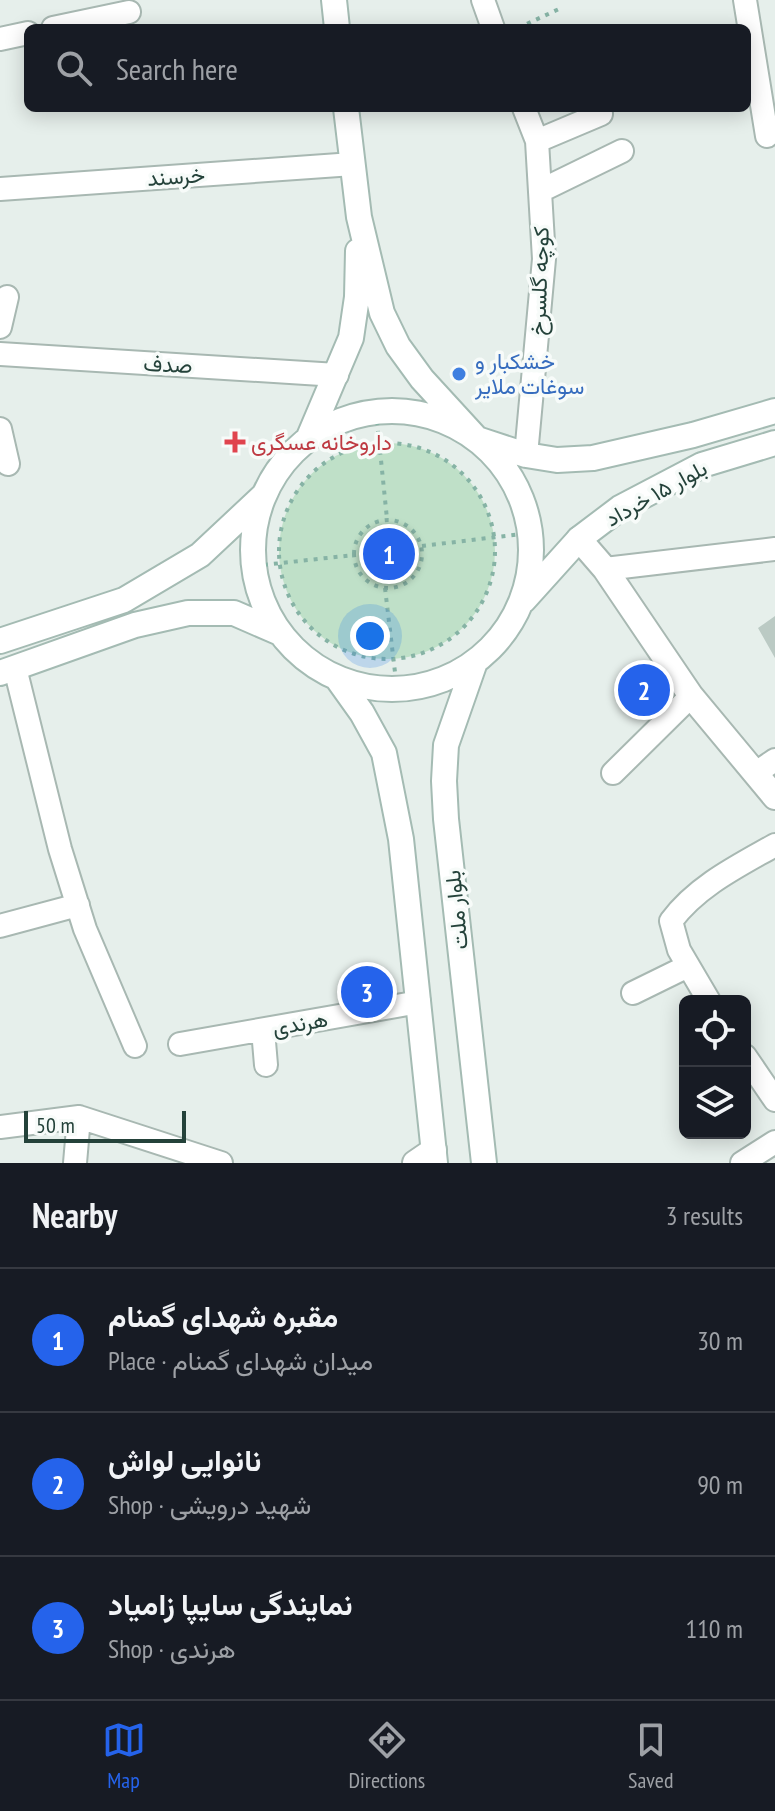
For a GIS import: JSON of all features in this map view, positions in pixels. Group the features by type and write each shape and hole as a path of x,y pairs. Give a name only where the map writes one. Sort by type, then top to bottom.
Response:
{"main road":[{"path":"334,0 337,24"},
{"path":"264,494 254,529 254,566 263,601 280,633 306,659 337,678 366,687 397,689 424,685 451,676 475,662 501,636 520,605 530,570 530,533 521,498 503,465 422,379 398,346 382,313 359,217 346,112"},
{"path":"309,437 351,338 357,297 359,217"},
{"path":"0,641 124,600 200,555 264,494 283,463 309,437 341,420 376,411 403,410 429,415 455,425 477,439"},
{"name":"بلوار ۱۵ خرداد","path":"477,439 526,455 557,460 593,458 693,435 775,411"},
{"name":"بلوار ۱۵ خرداد","path":"520,605 579,539 620,508 702,465 775,443"},
{"path":"579,539 605,569 691,696 765,766 775,797"},
{"path":"7,670 135,625 188,613 234,613 280,633"},
{"name":"بلوار ملت","path":"475,662 446,745 444,781 484,1163"},
{"path":"337,678 362,713 384,753 401,839 419,1002 428,1159"}],"street":[{"path":"483,0 492,24"},
{"path":"745,0 747,24"},
{"path":"72,24 129,12"},
{"path":"0,39 24,34"},
{"path":"751,62 767,136"},
{"name":"کوچه گلسرخ","path":"526,112 537,141 544,259 526,455"},
{"path":"537,141 601,114"},
{"path":"540,191 622,151"},
{"name":"خرسند","path":"0,189 353,164"},
{"path":"0,327 7,297"},
{"name":"صدف","path":"0,354 337,375"},
{"path":"0,429 8,464"},
{"path":"605,569 775,549"},
{"path":"7,670 78,905 135,1046"},
{"path":"613,773 691,696"},
{"path":"705,995 679,950 671,921 681,908 715,880 775,845"},
{"path":"0,926 78,905"},
{"path":"633,993 688,966"},
{"name":"هرندی","path":"180,1044 419,1002"},
{"path":"263,1030 266,1065"},
{"path":"751,1065 775,1100"},
{"path":"0,1127 79,1117 221,1163"},
{"path":"75,1163 79,1117"},
{"path":"742,1163 775,1142"}],"path":[{"path":"527,24 559,9"},
{"path":"376,411 387,519"},
{"path":"378,442 404,443 427,449 447,460 470,480 486,506 495,538 491,583 478,610 456,635 438,647 394,660 353,654 317,634 290,601 279,564 280,532 286,510 303,482 330,458 353,447 378,442"},
{"path":"387,519 405,524 422,546 423,555 417,573 404,585 385,588 367,581 356,565 354,555 360,535 376,522 387,519"},
{"path":"422,546 530,533"},
{"path":"254,566 354,555"},
{"path":"385,588 397,689"}],"green space":[{"path":"387,443 429,451 464,474 487,509 495,551 487,593 464,628 429,651 387,659 345,651 310,628 287,593 279,551 287,509 310,474 345,451"}],"building":[{"path":"400,536 405,543 406,565 401,571 380,573 373,568 371,542 378,537"},
{"path":"775,616 775,658 758,628"}],"place":[{"name":"خشکبار و سوغات ملایر","path":"459,374"},
{"name":"داروخانه عسگری","path":"235,442"},
{"name":"مقبره شهدای گمنام","path":"389,554"},
{"name":"نانوایی لواش","path":"644,690"},
{"name":"نمایندگی سایپا زامیاد","path":"367,992"}]}
